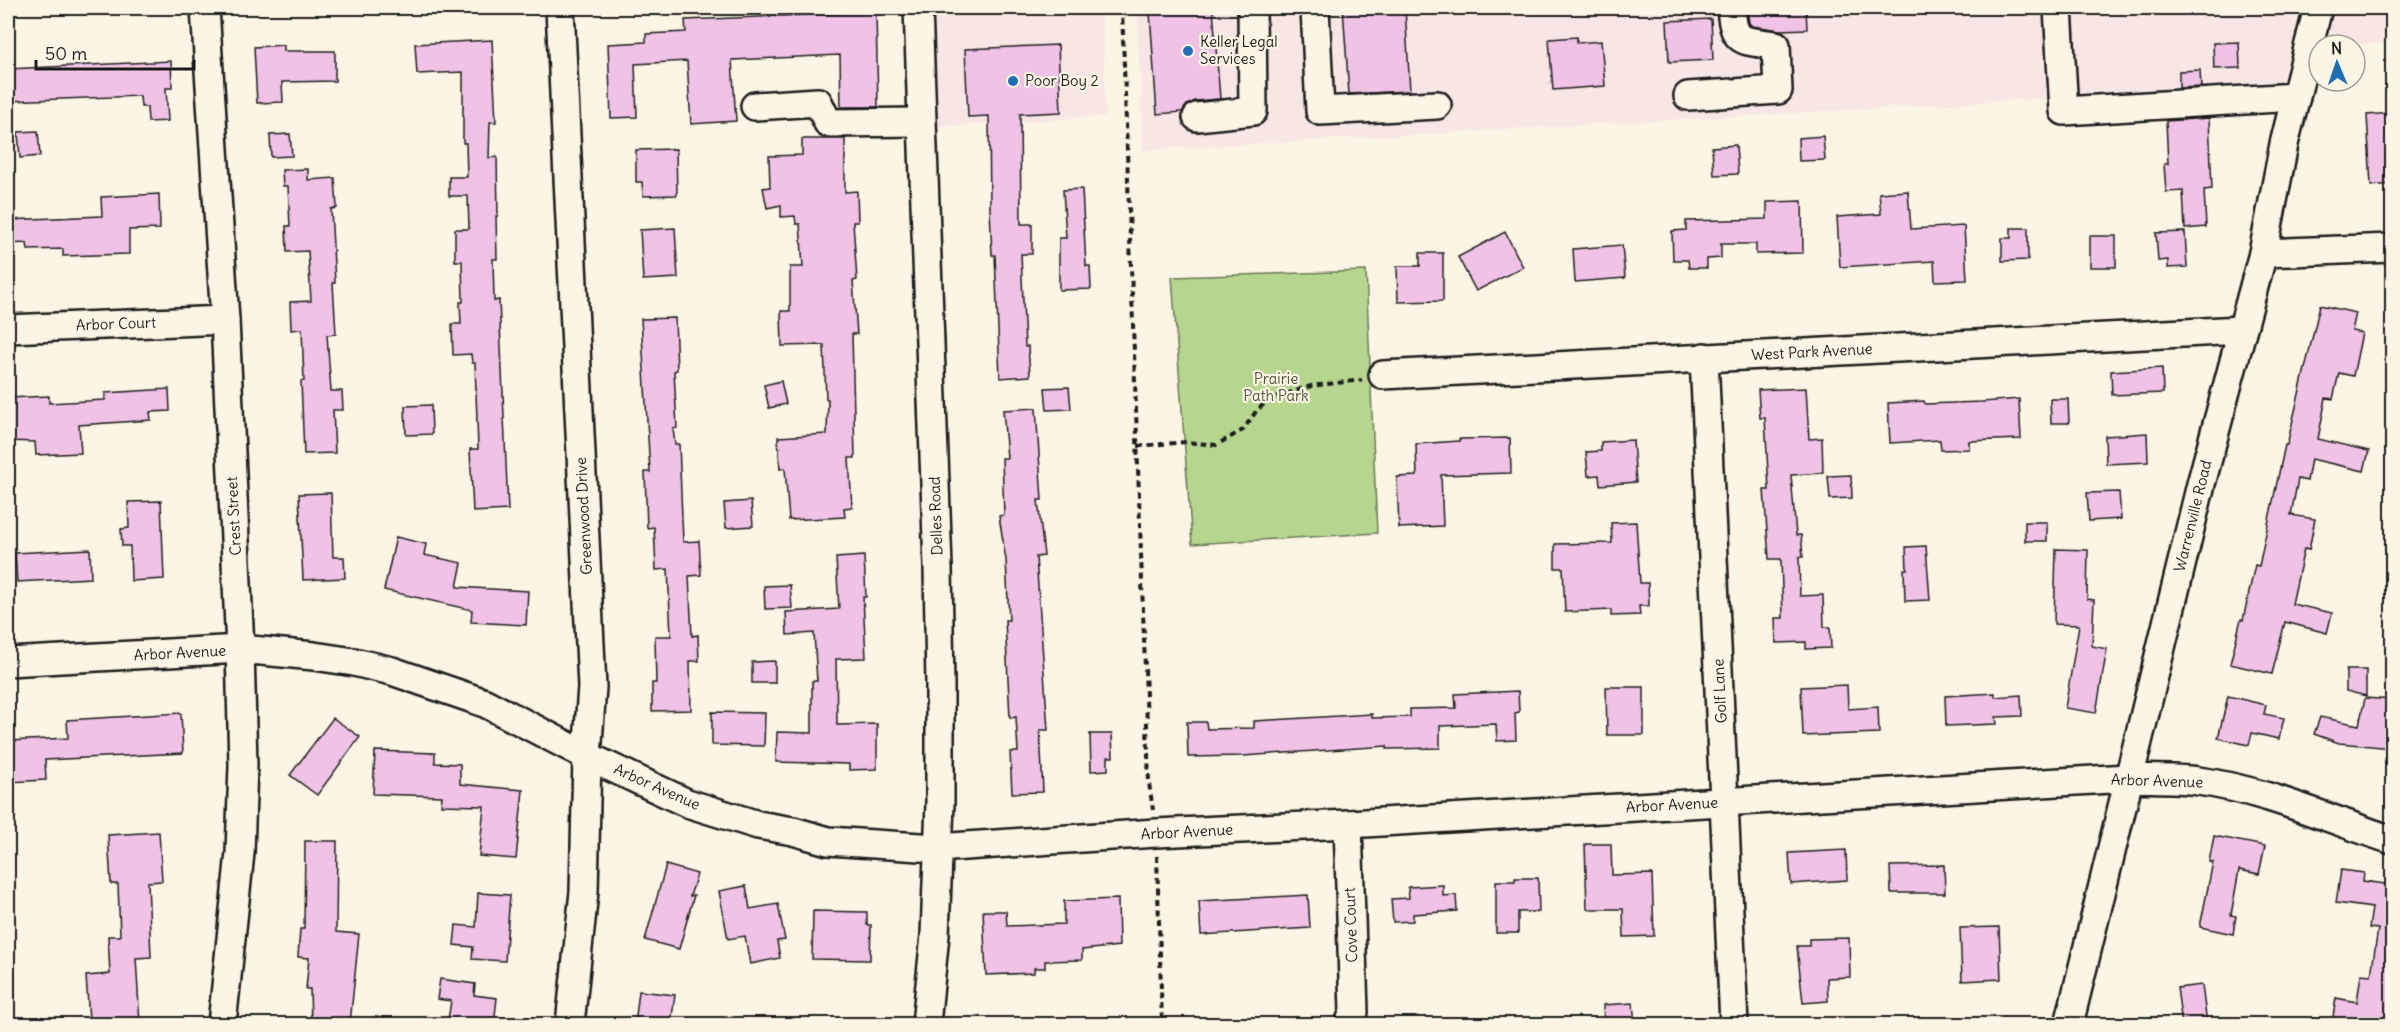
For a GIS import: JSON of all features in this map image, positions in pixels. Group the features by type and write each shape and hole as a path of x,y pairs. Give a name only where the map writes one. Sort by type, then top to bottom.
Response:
{"street":[{"name":"Crest Street","path":"205,8 225,320 243,765 240,853 222,1024"},
{"name":"Greenwood Drive","path":"560,8 592,687 587,756 584,892 570,1024"},
{"name":"Delles Road","path":"918,8 938,579 940,791 936,848 935,935 926,1024"},
{"path":"1197,117 1253,111 1252,8"},
{"path":"1314,8 1320,111 1437,105"},
{"path":"1688,96 1778,90 1776,45 1742,40 1733,30 1731,8"},
{"path":"2058,8 2064,111 2295,98"},
{"name":"Warrenville Road","path":"2069,1024 2128,778 2241,330 2263,254 2295,98 2318,8"},
{"path":"755,106 818,102 828,123 921,122"},
{"path":"2263,254 2392,248"},
{"name":"Arbor Court","path":"8,328 225,320"},
{"name":"West Park Avenue","path":"1383,375 2241,330"},
{"name":"Golf Lane","path":"1704,357 1734,1024"},
{"name":"Arbor Avenue","path":"8,662 240,649 314,656 392,671 485,703 587,756 687,803 758,825 793,831 828,842 936,848 1156,833 1348,824 2128,778 2197,781 2241,789 2273,797 2319,816 2392,840"},
{"name":"Cove Court","path":"1348,824 1354,1012 1349,1024"}],"path":[{"path":"1122,8 1149,783 1156,833 1162,1024"},
{"path":"1138,446 1186,442 1216,445 1243,430 1257,410 1270,399 1311,386 1353,382 1383,375"}],"shaded area":[{"path":"904,8 1102,8 1106,116 909,129"},
{"path":"1137,8 2300,8 2283,85 1143,150"},
{"path":"2332,8 2392,8 2392,43 2367,44 2367,33 2325,33"}],"green space":[{"name":"Prairie Path Park","path":"1366,271 1377,533 1192,544 1172,277"}],"building":[{"path":"1343,8 1405,8 1410,91 1349,94"},
{"path":"1747,8 1806,8 1807,29 1780,30 1752,26 1749,23"},
{"path":"1213,9 1220,99 1195,101 1187,105 1182,112 1157,114 1150,13"},
{"path":"876,12 878,107 841,107 840,55 732,60 736,121 691,124 687,61 635,64 637,117 611,118 608,44 646,42 646,34 686,32 685,20"},
{"path":"1711,19 1713,60 1669,62 1667,21"},
{"path":"1577,37 1577,43 1601,41 1605,86 1553,90 1549,39"},
{"path":"492,40 496,122 490,122 489,158 497,157 498,216 496,216 497,259 493,259 494,301 499,300 508,510 473,512 470,449 478,449 475,363 472,363 471,354 453,355 452,324 461,324 462,261 455,261 455,229 469,229 468,196 449,196 449,177 467,177 466,143 463,143 463,72 417,74 415,44"},
{"path":"2239,42 2240,68 2214,69 2213,43"},
{"path":"284,45 284,51 335,51 335,81 282,82 283,102 257,103 254,47"},
{"path":"1058,45 1061,112 1020,114 1021,224 1032,224 1032,254 1021,254 1025,347 1028,346 1030,376 1000,378 995,255 992,255 990,209 989,116 968,117 965,49"},
{"path":"171,61 172,88 166,88 168,121 148,122 147,107 141,107 140,96 8,101 8,69"},
{"path":"2200,70 2201,87 2179,88 2179,71"},
{"path":"2392,113 2392,184 2371,186 2367,115"},
{"path":"2209,118 2212,189 2204,190 2206,227 2185,229 2183,191 2166,192 2164,164 2168,164 2166,121"},
{"path":"38,131 40,156 20,158 18,132"},
{"path":"290,134 292,156 271,157 270,135"},
{"path":"1823,136 1825,160 1799,161 1798,138"},
{"path":"802,139 845,139 845,192 857,191 858,222 853,222 857,280 853,281 857,334 852,334 855,458 849,458 852,507 844,508 845,517 789,520 785,468 780,469 778,437 827,434 828,399 826,399 824,345 782,346 781,311 790,311 790,267 803,267 800,224 796,224 795,216 781,217 781,205 767,208 763,188 770,187 769,156 802,155"},
{"path":"1736,145 1738,174 1714,175 1712,147"},
{"path":"676,149 677,195 643,196 642,182 636,182 636,150"},
{"path":"308,169 308,180 335,178 337,208 331,209 336,334 327,335 331,391 342,391 343,410 333,410 335,453 304,454 301,381 304,381 302,329 291,330 290,302 311,301 308,251 287,252 286,226 290,226 288,186 283,186 282,170"},
{"path":"1082,189 1086,266 1090,266 1091,289 1059,290 1059,238 1066,238 1063,190"},
{"path":"1908,191 1911,229 1964,226 1967,280 1935,281 1934,261 1840,267 1837,217 1881,214 1879,193"},
{"path":"159,194 160,229 129,230 129,254 63,256 63,249 28,250 27,243 8,244 8,220 102,216 101,197"},
{"path":"1802,201 1803,253 1756,254 1756,244 1721,244 1721,258 1707,259 1707,268 1689,268 1688,260 1673,260 1672,231 1686,230 1686,221 1767,219 1767,202"},
{"path":"675,228 678,278 643,280 640,230"},
{"path":"2011,228 2028,228 2028,260 2002,261 2002,238 2011,238"},
{"path":"1505,232 1523,267 1476,291 1458,257"},
{"path":"2185,232 2187,267 2168,268 2168,260 2158,261 2156,233"},
{"path":"2090,236 2116,236 2116,267 2090,267"},
{"path":"1622,245 1625,278 1575,282 1573,249"},
{"path":"1420,253 1443,253 1443,301 1398,302 1397,266 1420,266"},
{"path":"2320,305 2356,313 2352,331 2362,333 2353,376 2339,373 2333,399 2326,398 2318,439 2369,451 2364,471 2311,459 2307,481 2298,479 2291,515 2315,519 2309,550 2304,549 2292,604 2332,613 2327,633 2285,622 2272,674 2230,664 2241,619 2243,620 2255,565 2259,566 2285,445 2287,445"},
{"path":"675,318 677,370 674,371 677,428 673,429 675,444 679,444 683,542 699,541 701,575 689,576 692,636 698,635 699,661 690,661 691,710 652,711 652,683 656,683 655,636 671,636 668,569 656,570 654,527 647,528 645,472 650,472 641,319"},
{"path":"2162,368 2163,393 2112,395 2111,371"},
{"path":"781,381 786,404 769,408 764,385"},
{"path":"1069,387 1071,409 1047,410 1045,388"},
{"path":"1806,388 1809,439 1822,438 1823,473 1791,475 1796,535 1801,535 1803,557 1799,557 1800,596 1823,595 1824,627 1830,627 1831,648 1806,649 1806,642 1776,643 1775,618 1783,618 1781,559 1769,559 1764,490 1769,490 1765,418 1760,418 1758,390"},
{"path":"169,389 170,411 150,412 151,420 79,425 81,453 36,455 35,442 8,441 8,398 49,396 49,403 105,400 105,393"},
{"path":"2019,399 2021,439 1969,441 1969,449 1941,450 1940,440 1890,443 1888,403 1924,401 1925,404"},
{"path":"2050,399 2068,399 2069,423 2051,423"},
{"path":"431,405 432,434 406,435 405,406"},
{"path":"1036,408 1042,500 1038,500 1044,556 1036,557 1048,730 1040,730 1043,792 1012,793 1010,752 1018,752 1016,717 1010,718 1005,620 1009,620 1006,560 999,516 1004,515 1002,458 1007,458 1003,410"},
{"path":"2147,433 2148,462 2106,464 2105,436"},
{"path":"1510,438 1511,473 1441,475 1443,526 1399,528 1397,477 1417,476 1416,444 1459,441 1459,439"},
{"path":"1633,440 1636,482 1600,485 1599,475 1588,476 1586,452 1601,451 1601,442"},
{"path":"1851,475 1852,498 1830,499 1828,476"},
{"path":"2119,492 2121,519 2089,521 2087,493"},
{"path":"331,493 333,557 344,557 345,578 303,580 299,494"},
{"path":"161,501 164,579 131,581 130,546 122,546 121,529 129,528 128,502"},
{"path":"751,501 753,526 726,528 724,503"},
{"path":"1636,522 1640,583 1648,583 1649,606 1639,606 1640,615 1611,616 1611,610 1565,612 1563,568 1555,568 1555,544 1612,543 1611,523"},
{"path":"2025,522 2047,522 2047,541 2025,541"},
{"path":"396,537 426,544 424,555 462,563 457,587 528,591 526,625 471,622 472,610 384,590"},
{"path":"1926,546 1930,600 1905,601 1906,547"},
{"path":"90,549 91,578 17,582 15,553"},
{"path":"2056,549 2088,550 2087,599 2094,600 2092,646 2107,649 2096,713 2065,708 2079,625 2054,624"},
{"path":"864,556 866,597 863,597 866,658 836,659 837,725 877,724 877,769 849,770 849,764 776,762 777,732 812,733 812,681 817,681 814,633 787,635 786,612 839,609 836,558"},
{"path":"790,585 792,608 765,609 764,586"},
{"path":"775,661 775,683 752,683 752,662"},
{"path":"2346,670 2366,670 2366,696 2346,691"},
{"path":"1847,685 1848,709 1878,707 1879,733 1803,736 1801,687"},
{"path":"1606,687 1644,687 1644,735 1607,735"},
{"path":"1518,691 1519,712 1515,713 1516,740 1497,741 1496,724 1440,726 1440,748 1387,749 1387,746 1243,756 1188,757 1187,722 1206,722 1207,729 1254,728 1254,721 1372,714 1372,718 1410,717 1410,709 1456,708 1455,694"},
{"path":"1995,693 1995,697 2021,695 2022,716 1996,717 1997,724 1946,726 1945,696"},
{"path":"2228,696 2266,705 2264,714 2284,718 2279,739 2252,733 2249,745 2218,738"},
{"path":"2365,698 2392,700 2392,748 2339,743 2314,734 2320,717 2359,725"},
{"path":"712,712 765,713 764,746 712,745"},
{"path":"181,713 183,753 45,760 46,780 8,782 8,741 68,738 67,720"},
{"path":"333,718 360,737 317,795 290,775"},
{"path":"1090,734 1112,734 1113,757 1108,757 1108,770 1091,771"},
{"path":"375,751 435,753 435,763 460,764 460,784 523,790 516,859 479,856 484,806 441,805 442,796 373,794"},
{"path":"159,832 162,881 148,882 151,957 136,958 140,1024 92,1024 92,1020 89,1020 86,976 110,974 108,936 120,936 118,884 111,884 108,835"},
{"path":"2214,836 2265,846 2259,874 2239,870 2231,915 2236,916 2233,934 2200,927 2213,862 2209,862"},
{"path":"305,841 337,841 336,932 359,934 350,1024 311,1024 310,989 306,989 309,958 298,957 300,929 304,929"},
{"path":"1585,844 1611,844 1612,875 1652,874 1654,936 1624,937 1623,909 1587,909"},
{"path":"1846,850 1847,880 1791,884 1789,853"},
{"path":"666,865 697,874 690,896 694,895 679,949 645,940"},
{"path":"1944,865 1945,893 1891,893 1890,866"},
{"path":"2341,870 2364,873 2363,881 2392,885 2392,1024 2332,1023 2336,998 2357,1002 2361,974 2371,975 2378,929 2369,928 2372,908 2336,903"},
{"path":"1515,878 1538,878 1539,912 1518,912 1518,933 1496,933 1496,881 1515,881"},
{"path":"1443,885 1443,896 1456,895 1457,911 1413,914 1413,921 1393,922 1391,899 1409,898 1408,887"},
{"path":"746,886 750,909 778,904 785,940 777,941 780,958 750,964 745,936 728,939 719,891"},
{"path":"478,893 510,895 505,961 472,959 473,947 454,945 456,925 476,927"},
{"path":"1308,895 1310,928 1201,935 1199,901"},
{"path":"1118,899 1119,946 1082,950 1082,960 1045,961 1045,968 1034,968 1034,973 986,975 983,911 1006,911 1007,926 1064,924 1064,901"},
{"path":"813,911 867,912 867,925 871,925 870,960 812,959"},
{"path":"1999,927 2001,979 1962,981 1960,928"},
{"path":"1849,938 1850,977 1827,978 1828,1001 1803,1003 1797,946 1809,946 1809,939"},
{"path":"440,979 475,984 474,995 497,998 494,1024 460,1024 460,1022 448,1020 451,1001 437,999"},
{"path":"2202,985 2207,1024 2182,1024 2177,988"},
{"path":"639,991 675,995 671,1024 635,1024"},
{"path":"1633,1003 1635,1024 1604,1024 1603,1005"}],"place":[{"name":"Keller Legal Services","path":"1188,51"},
{"name":"Poor Boy 2","path":"1013,81"}]}
